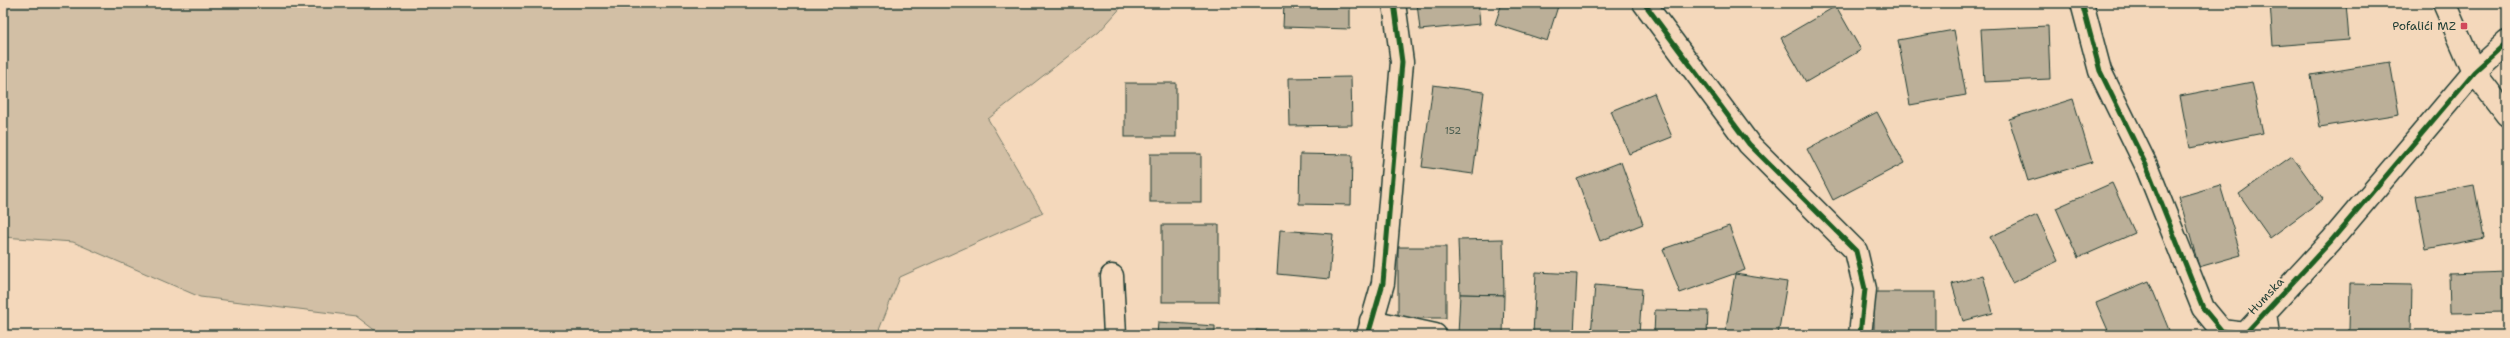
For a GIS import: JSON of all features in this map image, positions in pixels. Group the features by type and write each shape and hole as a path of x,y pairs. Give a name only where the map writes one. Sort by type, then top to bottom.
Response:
{"street":[{"path":"1394,3 1402,62 1383,283 1370,328 1435,335"},
{"path":"1644,3 1749,144 1856,251 1865,289 1860,335"},
{"name":"Humska","path":"2082,3 2100,70 2146,165 2203,308 2222,331 2245,334 2331,241 2474,72 2507,42"},
{"path":"2444,3 2474,72 2507,115"},
{"path":"1112,276 1115,335"},
{"name":"Humska","path":"2265,312 2268,335"}],"shaded area":[{"path":"3,3 1125,3 1099,32 988,119 1043,213 900,277 877,335 381,335 356,316 200,297 73,242 3,237"}],"building":[{"path":"1284,3 1350,3 1350,29 1283,27"},
{"path":"1417,3 1478,3 1480,24 1420,30"},
{"path":"1502,3 1559,3 1547,41 1495,24"},
{"path":"2270,3 2346,3 2349,40 2273,46"},
{"path":"1836,6 1861,50 1806,82 1781,38"},
{"path":"2048,26 2050,79 1984,82 1981,29"},
{"path":"1954,30 1966,95 1910,105 1898,40"},
{"path":"2390,62 2399,114 2320,127 2311,75"},
{"path":"1351,77 1352,125 1290,126 1289,78"},
{"path":"2252,82 2263,133 2190,148 2180,96"},
{"path":"1125,83 1176,83 1176,137 1125,137"},
{"path":"1433,85 1484,92 1473,174 1422,167"},
{"path":"1654,93 1672,137 1629,154 1611,111"},
{"path":"2073,99 2092,162 2028,181 2009,119"},
{"path":"1877,112 1904,163 1833,200 1807,149"},
{"path":"1150,154 1201,154 1201,202 1150,202"},
{"path":"1300,154 1352,155 1351,205 1299,204"},
{"path":"2292,156 2323,199 2270,238 2239,194"},
{"path":"1621,162 1643,224 1600,241 1577,179"},
{"path":"2112,183 2135,233 2078,258 2056,208"},
{"path":"2220,185 2241,255 2199,267 2179,197"},
{"path":"2474,185 2484,238 2426,249 2416,196"},
{"path":"2037,215 2058,261 2012,283 1990,237"},
{"path":"1162,225 1219,225 1219,302 1162,302"},
{"path":"1729,226 1745,270 1680,293 1663,249"},
{"path":"1280,230 1333,234 1329,279 1277,274"},
{"path":"1503,239 1504,295 1460,294 1458,240"},
{"path":"1398,247 1446,247 1446,318 1398,318"},
{"path":"1536,272 1577,274 1574,335 1533,335"},
{"path":"2507,272 2507,312 2450,313 2449,274"},
{"path":"1735,274 1787,282 1778,335 1725,335"},
{"path":"1983,275 1993,313 1963,321 1952,284"},
{"path":"2149,281 2171,335 2110,335 2096,303"},
{"path":"2350,284 2412,285 2411,332 2349,331"},
{"path":"1595,285 1642,289 1639,335 1591,335"},
{"path":"1874,292 1935,292 1935,334 1874,334"},
{"path":"1460,294 1504,295 1503,335 1458,335"},
{"path":"1655,310 1708,311 1707,335 1654,335"},
{"path":"1158,322 1215,326 1215,335 1157,335"},
{"path":"1256,330 1310,334 1310,335 1256,335"}],"cycle path":[{"path":"1368,335 1383,283 1402,62 1394,3"},
{"path":"1644,3 1749,144 1856,251 1865,289 1860,335"},
{"path":"2082,3 2100,71 2146,165 2203,308 2222,331 2245,334 2331,241 2474,72 2507,42"}],"place":[{"name":"Pofalići MZ","path":"2464,26"}]}
